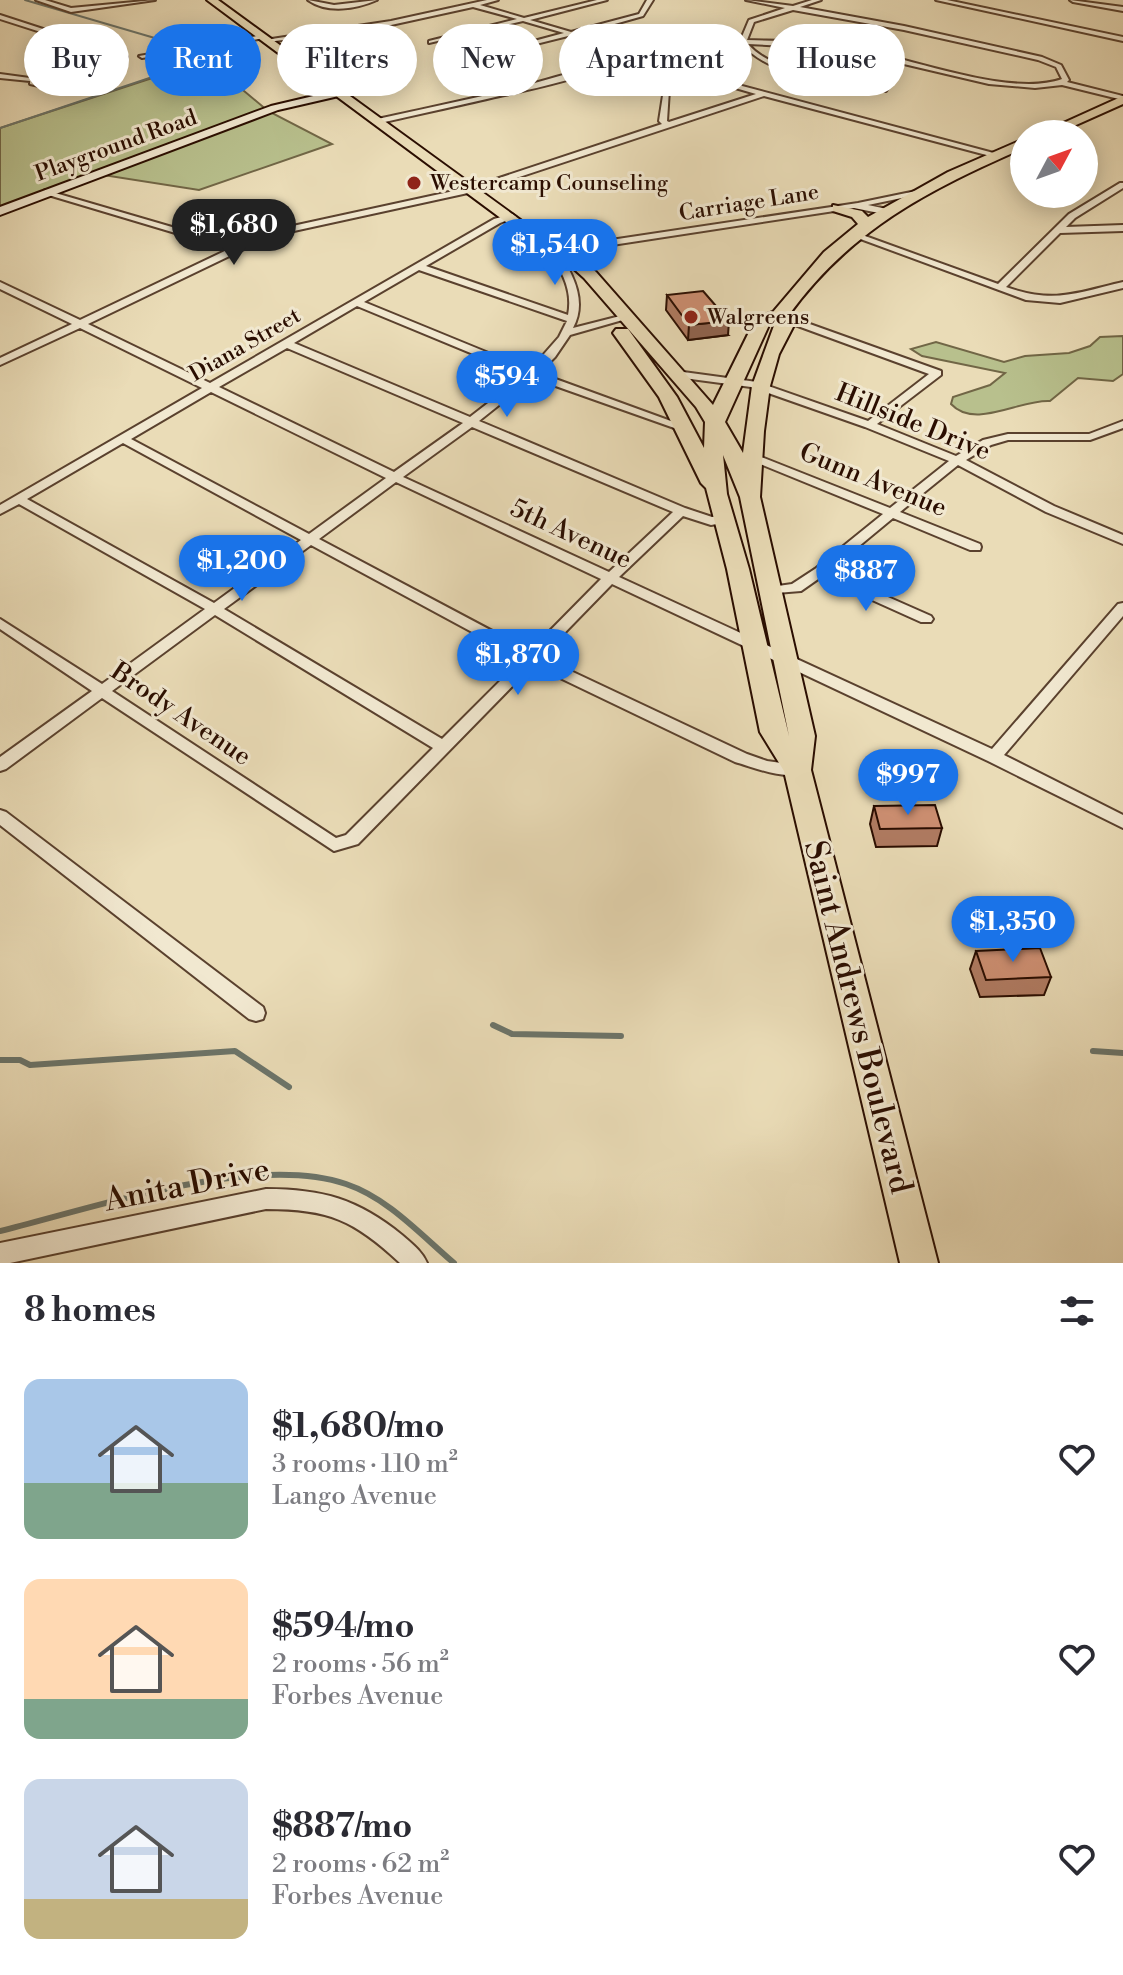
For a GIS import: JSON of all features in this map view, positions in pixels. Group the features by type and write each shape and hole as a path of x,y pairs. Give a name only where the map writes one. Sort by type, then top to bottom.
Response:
{"main road":[{"path":"212,0 277,47"},
{"name":"Playground Road","path":"0,211 275,108 326,96"},
{"path":"343,96 474,189 554,251 703,404 729,444 750,497"},
{"path":"1076,120 1123,99"},
{"path":"779,316 804,279 859,229 913,193 1010,149"},
{"path":"846,207 857,214 859,229"},
{"path":"616,315 684,428 717,494"},
{"name":"Saint Andrews Boulevard","path":"797,770 802,736 750,497 761,386 770,354 785,325 779,316 762,322 715,422 713,457 717,494 756,646 773,732 797,770 919,1263"}],"street":[{"path":"39,0 71,10 152,0"},
{"path":"311,0 323,6 339,7 374,0"},
{"path":"129,59 265,38 391,23 495,0"},
{"path":"431,42 604,0"},
{"path":"609,24 641,15 650,0"},
{"path":"749,0 904,28 1040,58 1059,66 1066,80 1062,83"},
{"path":"750,24 751,21 818,0"},
{"path":"939,0 1123,39"},
{"path":"1073,0 1123,9"},
{"path":"474,5 559,30"},
{"path":"0,17 24,25"},
{"path":"752,42 840,47 1003,85 1062,83 1123,99"},
{"path":"0,76 24,79"},
{"path":"376,122 559,78"},
{"path":"752,90 997,155"},
{"path":"0,362 235,248 282,229 474,189 765,93"},
{"path":"665,96 663,121 667,125"},
{"path":"999,288 1072,216 1123,185"},
{"path":"48,192 235,248"},
{"name":"Carriage Lane","path":"554,251 846,207 913,193"},
{"name":"Carriage Lane","path":"846,207 884,211"},
{"name":"Diana Street","path":"0,510 497,221 512,217"},
{"path":"1057,230 1123,228"},
{"path":"859,229 1026,297 1060,300 1123,285"},
{"path":"0,765 471,422 532,374 573,320 575,303 572,284 554,251"},
{"path":"419,267 573,320 616,315"},
{"name":"5th Avenue","path":"0,285 394,477 994,757 1123,822"},
{"path":"357,303 532,374 684,428"},
{"path":"566,333 616,315"},
{"path":"779,316 937,373 869,425"},
{"path":"287,344 681,511 711,521 725,519"},
{"name":"Hillside Drive","path":"676,374 761,386 869,425 957,460 1050,509 1123,540"},
{"path":"769,591 796,588 820,572 957,460 987,442 1008,437 1090,437 1123,424"},
{"path":"125,440 531,658 741,758 766,766 797,770"},
{"name":"Gunn Avenue","path":"752,457 975,547"},
{"path":"18,499 215,609 442,746 681,511"},
{"path":"820,572 926,619"},
{"path":"994,757 1123,607"},
{"name":"Brody Avenue","path":"0,623 334,845 352,840 442,746"},
{"path":"0,816 256,1013"},
{"name":"Anita Drive","path":"0,1254 266,1199 302,1198 334,1204 380,1229 416,1263"}],"green space":[{"path":"145,80 145,96 250,96 268,111 332,144 199,190 97,174 0,211 0,128 97,96 129,96 129,86"},
{"path":"1123,336 1123,374 1113,381 1078,378 1050,401 985,414 961,411 951,404 953,397 990,385 1005,373 922,356 911,349 936,342 1004,362 1025,356 1069,353 1090,346 1100,337"}],"building":[{"path":"703,291 729,321 689,325 667,295"},
{"path":"935,805 942,828 880,829 874,806"},
{"path":"1040,948 1051,977 986,980 976,951"}],"waterway":[{"path":"25,0 145,35"},
{"path":"0,128 145,79"},
{"path":"493,1025 512,1034 621,1036"},
{"path":"0,1060 20,1060 30,1065 235,1051 289,1087"},
{"path":"1093,1051 1123,1053"},
{"path":"0,1231 173,1187 266,1175 309,1176 346,1184 376,1198 454,1263"}],"place":[{"name":"Westercamp Counseling","path":"414,183"},
{"name":"Walgreens","path":"691,317"}]}
